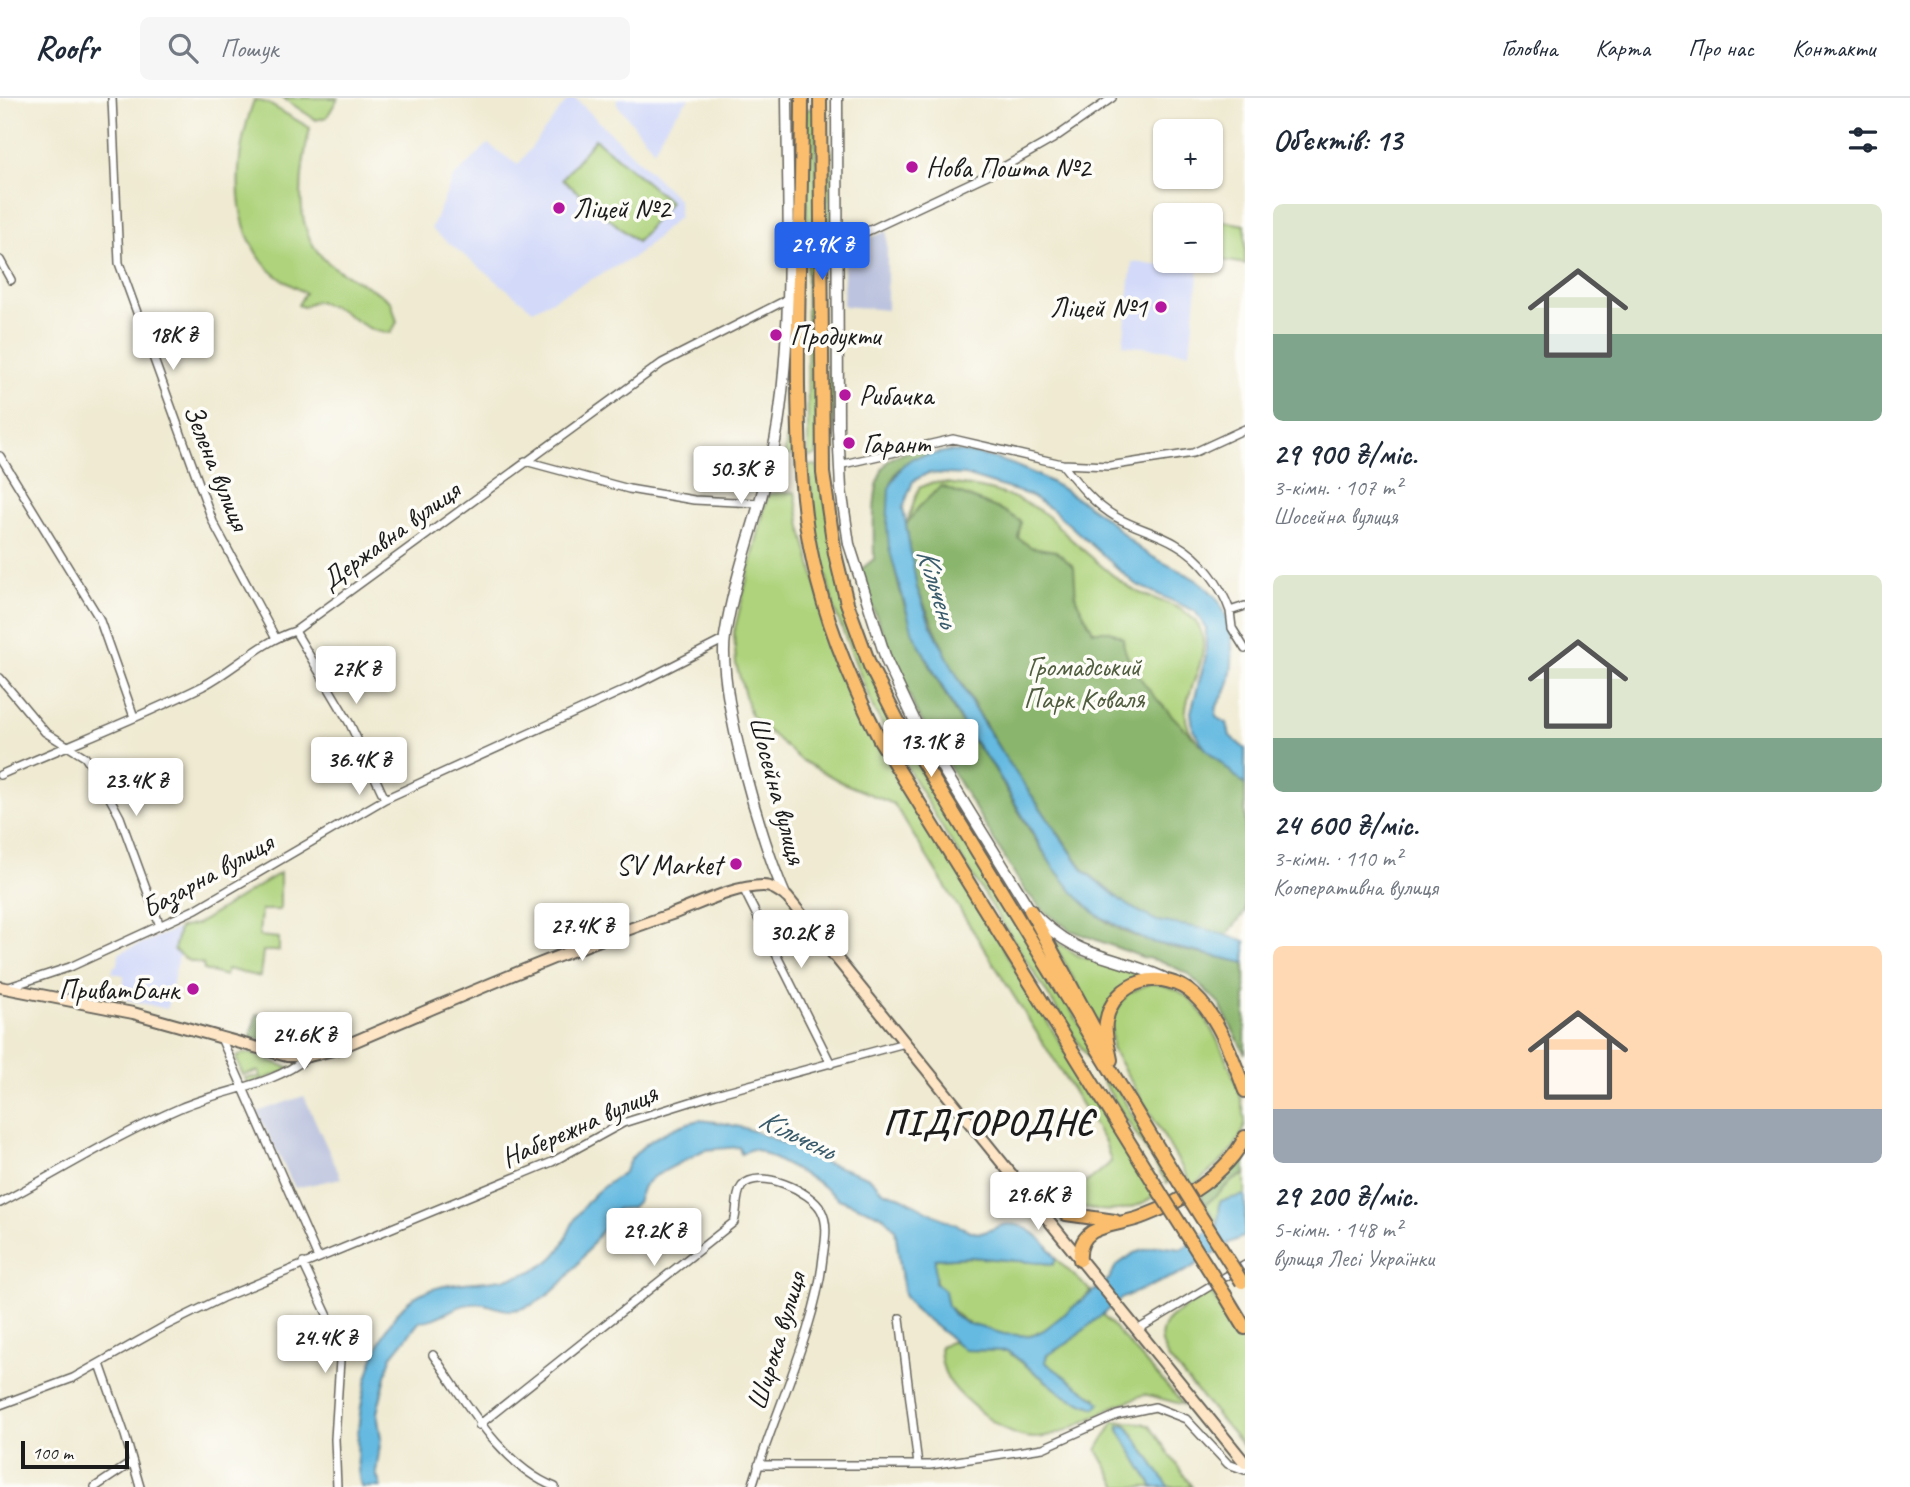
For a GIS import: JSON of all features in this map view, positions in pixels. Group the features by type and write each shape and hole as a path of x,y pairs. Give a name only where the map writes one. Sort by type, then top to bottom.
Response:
{"highway":[{"path":"802,98 798,290 800,462 808,536 825,611 849,674 880,740 1245,1328"},
{"path":"820,98 822,460 831,531 847,603 870,666 900,725 1243,1285"},
{"path":"1030,910 1111,1060 1134,1109"},
{"path":"1111,1060 1105,1030 1108,1013 1116,1000 1129,987 1140,981 1172,981 1203,1004 1223,1038 1245,1091"},
{"path":"1080,1260 1081,1246 1093,1232 1157,1211 1216,1174 1230,1161 1245,1137"},
{"path":"1020,1184 1066,1214 1097,1220 1133,1220"}],"main road":[{"path":"3,987 133,1013 287,1056 309,1056 337,1049 538,963 744,890 763,886 776,889 787,897"},
{"name":"Шосейна вулиця","path":"787,897 1245,1464"}],"street":[{"name":"Зелена вулиця","path":"112,98 119,263 213,522 275,637"},
{"name":"Шосейна вулиця","path":"787,98 788,299 777,432 725,639 728,690 745,766 767,852 787,897"},
{"path":"836,98 839,466 849,544 887,662 919,730 1030,910 1051,932 1081,950 1172,981"},
{"path":"838,245 1000,169 1053,139 1108,99"},
{"path":"0,260 11,281"},
{"name":"Державна вулиця","path":"0,775 207,684 275,637 295,631 662,363 788,299"},
{"path":"839,466 953,439 1062,464 1108,466 1193,453 1245,429"},
{"path":"0,456 99,618 134,717"},
{"path":"525,461 629,489 694,500 757,503"},
{"path":"1062,464 1090,497 1108,512 1177,544 1191,555 1216,582 1230,611 1232,628 1245,649"},
{"path":"1230,611 1245,606"},
{"path":"295,631 350,724 385,799"},
{"name":"Базарна вулиця","path":"3,987 70,967 233,891 338,824 385,799 631,687 725,639"},
{"path":"0,678 37,723 64,747 85,757 120,817 160,926"},
{"path":"744,890 831,1063"},
{"path":"219,1035 318,1258"},
{"name":"Набережна вулиця","path":"0,1405 72,1378 165,1326 303,1262 552,1162 623,1123 716,1094 905,1042"},
{"path":"0,1203 107,1141 183,1106 243,1089 292,1070 309,1056"},
{"name":"Широка вулиця","path":"479,1425 734,1222 739,1190 744,1184 758,1178 777,1181 798,1190 819,1206 826,1226 823,1261 805,1332 752,1487"},
{"path":"303,1262 341,1344 335,1439 337,1487"},
{"path":"1137,1330 1245,1265"},
{"path":"900,1318 918,1465"},
{"path":"433,1355 479,1425 541,1482 555,1487"},
{"path":"100,1364 125,1435 139,1487"},
{"path":"758,1465 918,1465 1043,1448 1117,1415 1155,1407 1186,1419 1228,1464 1245,1470"},
{"path":"95,1487 131,1463"}],"shaded area":[{"name":"Ліцей №2","path":"569,98 575,98 678,199 679,217 636,256 533,310 431,229 453,178 488,144 518,165"},
{"path":"618,98 689,98 665,128 654,150 616,103"},
{"path":"887,231 887,310 843,306 845,248"},
{"name":"Ліцей №1","path":"1132,262 1153,264 1153,273 1198,273 1190,352 1123,345"},
{"path":"179,928 174,950 179,955 167,1009 124,999 124,975 112,973 114,966 118,965 119,953"},
{"path":"304,1096 341,1178 295,1188 257,1112"}],"green space":[{"path":"283,98 338,98 327,117 316,120"},
{"path":"254,100 267,103 310,128 301,182 301,201 309,237 318,252 331,265 391,302 397,322 391,333 368,327 326,304 315,301 303,307 298,305 305,293 271,271 251,243 244,224 238,182 243,140"},
{"path":"806,109 816,109 817,455 808,457"},
{"path":"798,112 795,455 785,456 792,361 792,114"},
{"path":"595,139 670,202 637,242 562,179"},
{"path":"827,143 832,151 834,451 829,451"},
{"path":"1223,221 1245,225 1245,264 1223,260"},
{"path":"929,446 927,455 906,463 894,476 889,514 895,573 912,627 937,680 966,731 992,765 1052,864 1079,898 1095,913 1147,941 1245,963 1245,1054 1219,1003 1188,974 1164,962 1142,957 1070,930 1044,911 1025,891 917,713 871,604 860,570 874,559 874,505 879,476 885,465 896,456"},
{"path":"817,465 859,647 1171,1181 1167,1183 945,832 874,710 834,608 816,533 808,466"},
{"path":"933,482 991,491 1032,506 1049,517 1068,537 1130,588 1177,608 1193,619 1199,627 1203,641 1202,656 1186,713 1188,727 1196,739 906,525 919,488"},
{"name":"Громадський Парк Коваля","path":"941,486 1004,511 1021,522 1018,538 1031,547 1056,551 1074,567 1076,599 1093,631 1110,631 1123,638 1127,655 1137,674 1153,695 1245,785 1245,912 1226,936 1157,921 1128,906 1085,871 1002,753 950,663 917,588 906,525 918,508"},
{"path":"795,492 801,527 837,660 1014,967 1154,1196 1140,1204 1126,1209 1097,1210 1039,1193 1039,1188 1071,1189 1093,1177 1111,1162 1105,1142 894,804 843,783 801,760 751,716 736,664 734,632 768,494"},
{"path":"280,873 280,910 261,910 259,936 279,938 279,951 263,951 260,977 227,969 225,976 204,970 203,964 187,960 174,950 179,928 197,924"},
{"path":"1051,938 1079,956 1146,977 1134,979 1102,1030"},
{"path":"1150,983 1180,992 1198,1008 1226,1058 1244,1111 1245,1124 1237,1143 1224,1159 1193,1186 1112,1049 1111,1018 1127,994"},
{"path":"290,1011 290,1047 250,1037 257,1014 279,1019 280,1013"},
{"path":"242,1053 252,1054 291,1069 248,1085 245,1078 260,1077 259,1071 243,1075 236,1058"},
{"path":"1245,1151 1245,1174 1232,1181 1205,1205 1201,1194 1233,1167"},
{"path":"1245,1174 1245,1195 1220,1201 1219,1225 1205,1205 1232,1181"},
{"path":"970,1257 1053,1264 1056,1259 1091,1291 1063,1317 1038,1333 1012,1336 994,1334 962,1319 940,1294 935,1277 935,1259"},
{"path":"1210,1291 1245,1346 1245,1448 1169,1359 1162,1345 1161,1333 1165,1324"},
{"path":"1101,1313 1184,1405 1144,1394 1051,1436 1022,1436 990,1420 971,1404 952,1385 942,1364 940,1346 956,1340 965,1350 1007,1351 1065,1396 1095,1408 1097,1398 1084,1392 1045,1362 1047,1355 1068,1343"},
{"path":"1114,1421 1150,1426 1192,1487 1169,1487 1127,1425 1123,1424 1118,1428 1153,1487 1118,1487 1097,1450"}],"water":[{"path":"949,451 992,458 1052,483 1107,519 1143,551 1198,581 1208,589 1223,609 1231,637 1232,659 1230,679 1218,705 1216,717 1227,723 1230,736 1245,749 1245,785 1205,748 1193,729 1191,712 1206,656 1206,628 1195,611 1135,584 1053,510 1029,495 965,475 928,473 913,481 903,508 917,588 930,623 973,707 1084,871 1128,906 1157,921 1205,929 1245,941 1245,963 1147,941 1097,915 1074,893 1051,864 994,767 967,732 913,633 889,548 887,526 889,488 903,465 913,458"},
{"path":"699,1120 731,1125 772,1138 821,1161 869,1178 885,1192 976,1233 1014,1224 1036,1234 1056,1259 1053,1264 970,1257 935,1259 935,1283 945,1291 948,1306 955,1316 966,1323 1004,1334 1031,1336 1044,1330 1109,1279 1116,1266 1134,1253 1158,1246 1181,1249 1218,1225 1220,1201 1245,1195 1245,1236 1186,1271 1122,1298 1068,1343 1047,1355 1045,1362 1101,1403 1095,1408 1065,1396 1008,1351 965,1350 913,1308 904,1295 895,1229 883,1216 839,1199 816,1181 760,1151 751,1149 741,1154 739,1147 704,1150 653,1177 643,1186 637,1202 631,1208 617,1209 573,1270 545,1297 529,1306 512,1310 470,1304 433,1319 420,1321 391,1357 377,1413 381,1438 376,1473 381,1487 361,1487 358,1439 367,1380 376,1351 388,1326 404,1306 422,1293 437,1288 516,1277 545,1264 557,1253 588,1201 624,1172 637,1152 662,1134"},
{"path":"1119,1425 1127,1426 1169,1487 1153,1487 1120,1432"}],"place":[{"name":"Нова Пошта №2","path":"912,167"},
{"name":"Ліцей №2","path":"559,208"},
{"name":"Ліцей №1","path":"1161,307"},
{"name":"Продукти","path":"776,335"},
{"name":"Рибачка","path":"845,395"},
{"name":"Гарант","path":"849,443"},
{"name":"SV Market","path":"736,864"},
{"name":"ПриватБанк","path":"193,989"}],"district":[{"name":"ПІДГОРОДНЄ","path":"989,1122"}],"water label":[{"name":"Кільчень","path":"938,587"},
{"name":"Кільчень","path":"797,1134"}]}
